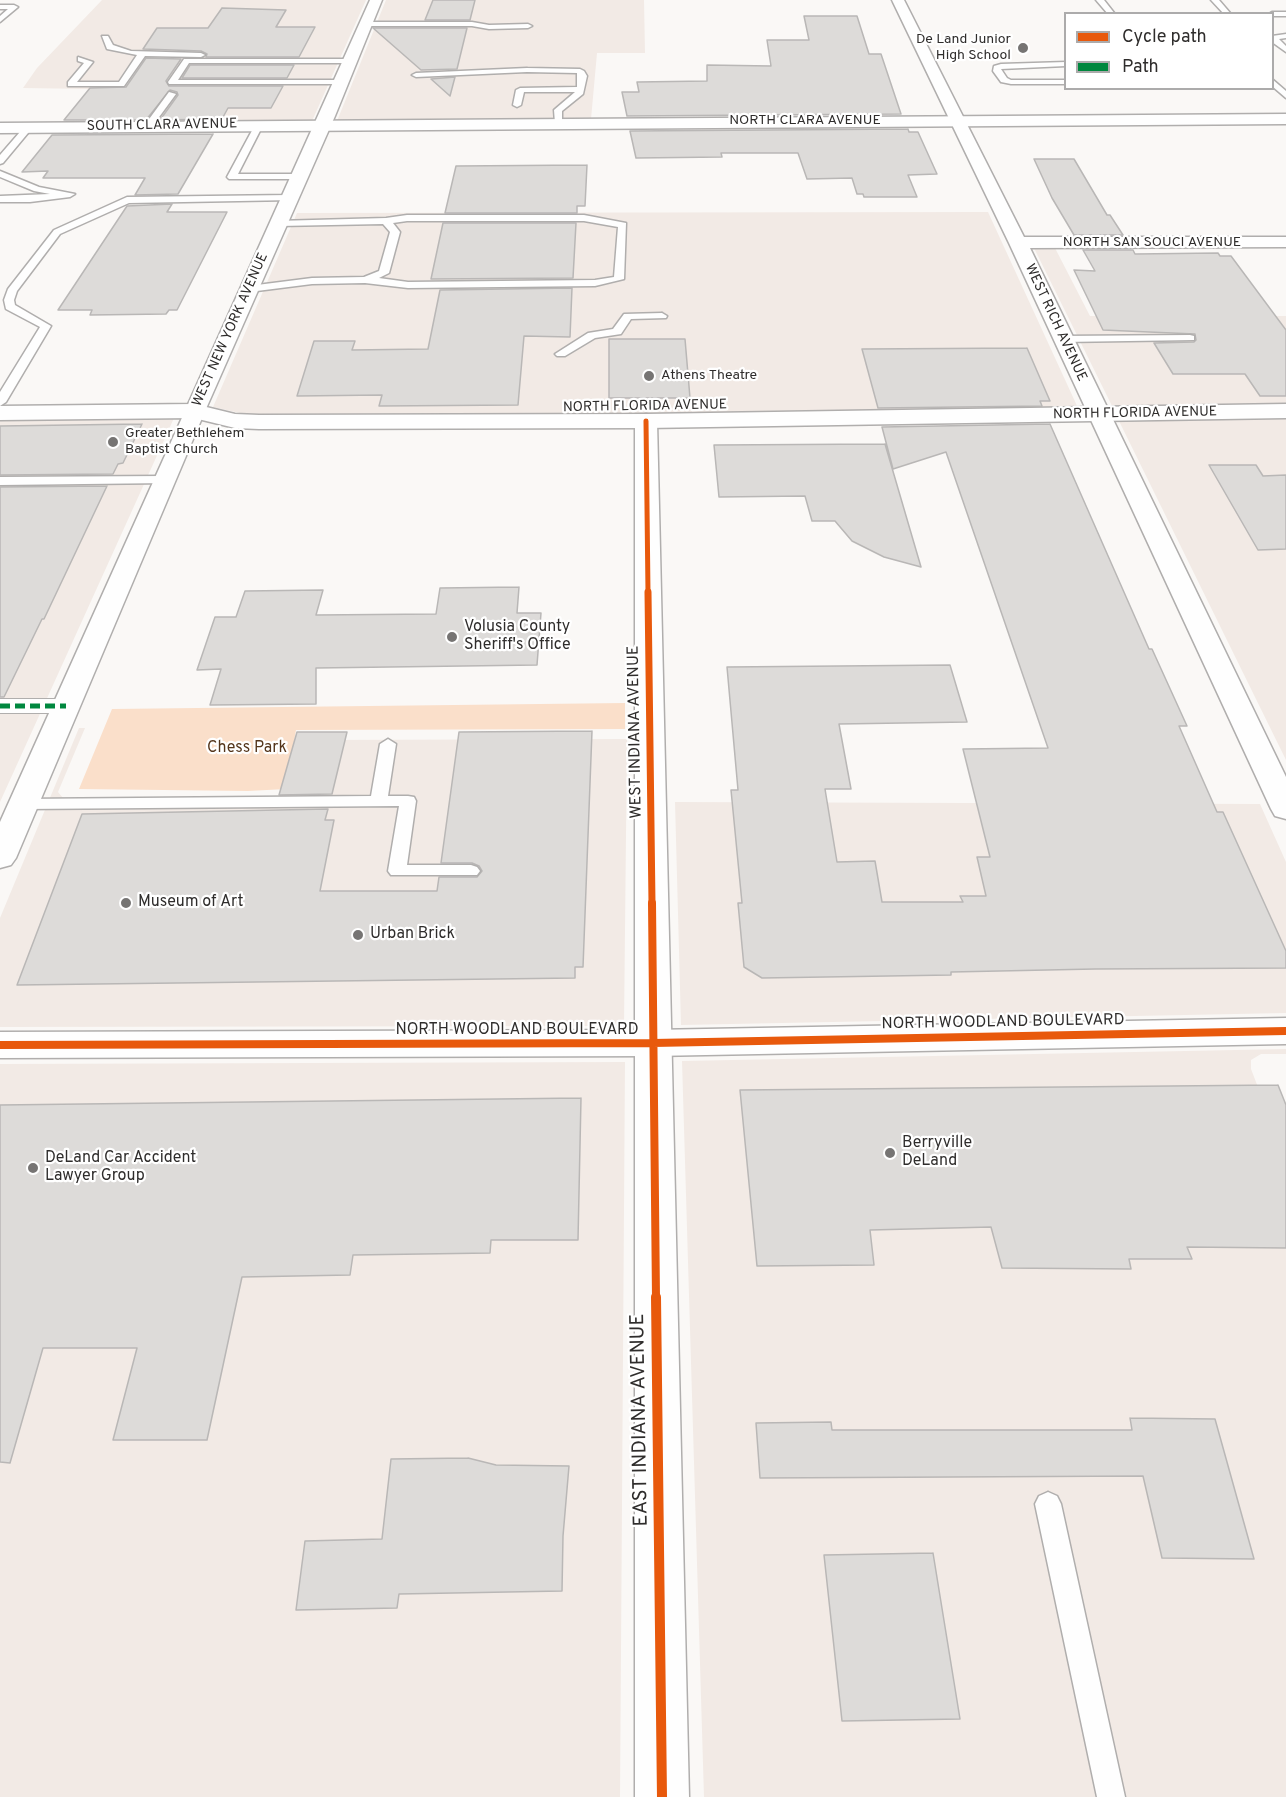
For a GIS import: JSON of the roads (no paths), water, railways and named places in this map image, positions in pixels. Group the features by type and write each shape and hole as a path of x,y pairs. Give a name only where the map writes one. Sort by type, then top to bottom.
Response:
{"street":[{"name":"WEST NEW YORK AVENUE","path":"1,852 194,411 323,125 376,0"},
{"name":"WEST RICH AVENUE","path":"898,0 1018,243 1286,809"},
{"name":"NORTH CLARA AVENUE","path":"323,125 1286,119"},
{"name":"SOUTH CLARA AVENUE","path":"0,128 323,125"},
{"name":"NORTH SAN SOUCI AVENUE","path":"1018,243 1286,242"},
{"name":"NORTH FLORIDA AVENUE","path":"0,413 194,411 235,421 259,422 646,421 1286,411"},
{"name":"WEST INDIANA AVENUE","path":"646,421 653,1043"},
{"path":"0,706 66,706"},
{"name":"NORTH WOODLAND BOULEVARD","path":"0,1046 653,1043 1286,1031"},
{"name":"EAST INDIANA AVENUE","path":"653,1043 662,1797"}],"lane":[{"path":"1100,0 1110,12"},
{"path":"1215,0 1226,12"},
{"path":"0,7 14,7 0,20"},
{"path":"366,24 528,26"},
{"path":"1286,36 1274,38 1286,50"},
{"path":"105,38 110,47 142,54 352,58"},
{"path":"81,59 89,62 71,84 121,84 142,54"},
{"path":"341,82 172,82 188,61 352,58"},
{"path":"1064,64 997,68 1004,80 1011,82 1064,82"},
{"path":"416,75 580,71 583,75 580,89 574,99 558,110 559,123"},
{"path":"1274,82 1286,96"},
{"path":"517,105 520,90 580,89"},
{"path":"148,126 172,94"},
{"path":"260,125 232,177 300,177"},
{"path":"0,161 29,127"},
{"path":"0,146 13,145"},
{"path":"0,174 37,189 70,194 30,199 0,199"},
{"path":"0,402 46,326 5,308 12,291 57,232 127,200 290,198"},
{"path":"249,289 312,281 365,280 408,285 595,283 619,279 623,225 584,218 407,218 386,221 279,223"},
{"path":"365,280 384,273 395,232 386,221"},
{"path":"561,354 592,335 617,332 628,316 662,316"},
{"path":"1063,339 1190,338"},
{"path":"0,372 19,372"},
{"path":"0,481 164,480"},
{"path":"379,801 388,744"},
{"path":"23,804 408,801 397,871 471,871"},
{"path":"1048,1504 1111,1797"}],"place":[{"name":"De Land Junior High School","path":"1023,48"},
{"name":"Athens Theatre","path":"649,376"},
{"name":"Greater Bethlehem Baptist Church","path":"113,442"},
{"name":"Volusia County Sheriff's Office","path":"452,637"},
{"name":"Museum of Art","path":"126,903"},
{"name":"Urban Brick","path":"358,935"},
{"name":"Berryville DeLand","path":"890,1153"},
{"name":"DeLand Car Accident Lawyer Group","path":"33,1168"}],"park label":[{"name":"Chess Park","path":"247,749"}]}
